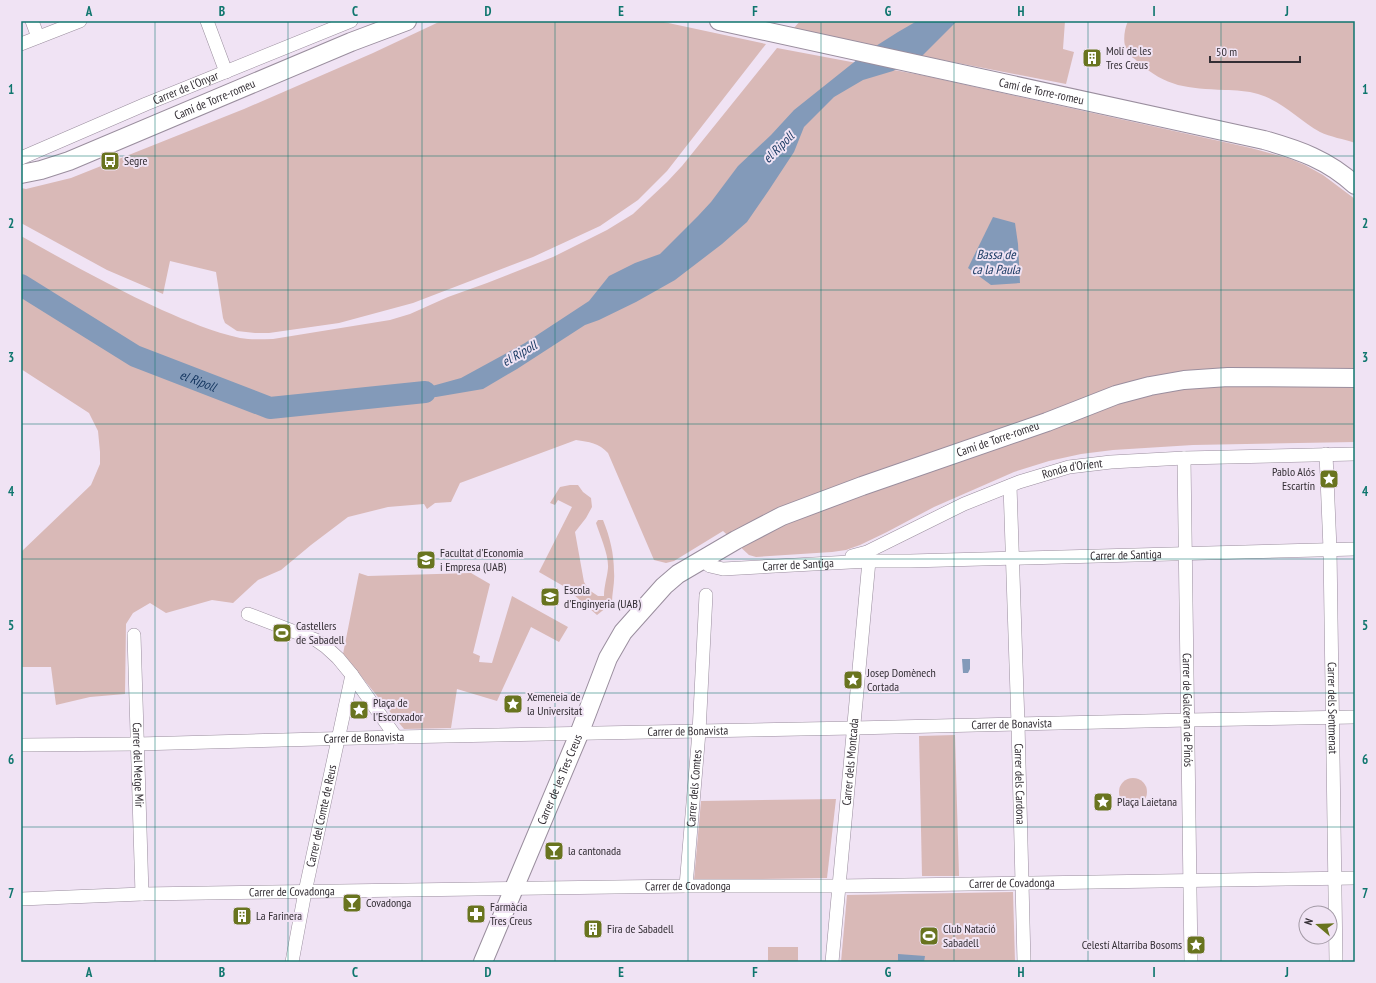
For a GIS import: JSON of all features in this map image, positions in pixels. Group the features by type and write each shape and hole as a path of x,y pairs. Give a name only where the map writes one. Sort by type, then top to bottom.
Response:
{"street":[{"path":"32,21 38,38"},
{"path":"21,44 80,21"},
{"path":"207,21 226,72"},
{"name":"Carrer de l'Onyar","path":"21,158 351,21"},
{"name":"Camí de Torre-romeu","path":"21,174 57,165 76,158 351,42 407,21"},
{"name":"Camí de Torre-romeu","path":"724,22 1264,140 1308,154 1331,166 1355,185"},
{"path":"48,146 57,165"},
{"name":"Camí de Torre-romeu","path":"664,586 678,574 701,559 782,516 862,486 1047,422 1116,395 1150,386 1184,380 1235,377 1355,378"},
{"name":"Carrer dels Sentmenat","path":"1326,454 1330,549 1336,962"},
{"name":"Ronda d'Orient","path":"807,565 867,552 964,504 1049,472 1069,467 1111,462 1184,458 1355,454"},
{"name":"Carrer de Galceran de Pinós","path":"1184,458 1191,962"},
{"name":"Carrer dels Cardona","path":"1010,486 1024,962"},
{"path":"898,561 895,553 895,547 899,536"},
{"name":"Carrer de Santiga","path":"701,559 710,566 723,569 869,561 1355,549"},
{"name":"Carrer dels Montcada","path":"832,962 869,561"},
{"name":"Carrer de les Tres Creus","path":"483,962 579,734 608,658 623,632 664,586"},
{"name":"Carrer dels Comtes","path":"686,886 699,732 706,595"},
{"path":"248,614 316,640 338,658 352,675 396,737"},
{"name":"Carrer del Metge Mir","path":"134,635 142,894"},
{"path":"337,740 352,675"},
{"name":"Carrer de Bonavista","path":"21,745 337,740 396,737 699,732 1355,717"},
{"name":"Carrer del Comte de Reus","path":"292,962 337,740"},
{"name":"Carrer de Covadonga","path":"21,899 142,894 515,888 839,886 1355,878"}],"shaded area":[{"path":"441,21 659,21 766,44 667,171 638,200 600,226 533,257 413,303 339,323 269,333 237,331 225,323 223,318 216,272 170,261 163,294 107,270 21,223 21,188 26,189 71,178 244,109 373,53"},
{"path":"800,21 1065,21 1063,49 1074,52 1066,84 922,56 794,28"},
{"path":"1128,21 1355,21 1355,143 1320,132 1283,106 1267,97 1250,92 1188,87 1168,82 1158,77 1128,53 1124,37"},
{"path":"777,48 926,76 1251,148 1288,158 1323,175 1355,199 1355,442 1193,445 1113,450 1081,454 1049,461 1014,472 934,507 887,532 846,550 756,557 749,555 723,531 674,561 666,563 654,560 608,453 597,445 576,440 460,483 451,502 435,503 427,509 424,504 388,507 348,517 281,570 258,580 233,603 212,600 166,613 150,603 133,613 126,624 125,694 90,697 56,705 51,667 21,667 21,552 91,485 100,464 100,452 98,431 89,413 21,369 21,236 126,293 191,322 230,336 252,339 273,339 390,320 410,314 448,297 553,257 607,230 633,214 682,166"},
{"path":"578,485 583,492 591,498 592,507 586,518 575,532 584,582 589,590 598,596 604,596 608,563 606,551 596,523 598,520 603,520 611,546 614,576 612,603 597,615 565,587 539,572 572,507 558,500 555,505 550,503 560,487"},
{"path":"359,573 368,576 471,573 490,584 473,653 480,656 479,662 492,663 512,596 568,627 559,642 531,627 497,701 457,689 451,728 404,729 343,654"},
{"path":"955,735 959,876 922,876 919,736"},
{"path":"1133,778 1143,782 1147,792 1143,802 1133,806 1123,802 1119,792 1123,782"},
{"path":"836,799 827,878 694,880 701,801"},
{"name":"Club Natació Sabadell","path":"1013,892 1015,962 841,962 847,895"},
{"path":"768,947 798,947 798,962 768,962"}],"water":[{"path":"917,21 957,21 922,56 893,71 863,80 834,97 804,127 794,152 747,222 722,244 675,280 636,302 585,325 483,389 436,397 396,396 461,378 525,343 589,301 609,276 635,263 660,254 711,202 738,166 771,135 794,110 868,51"},
{"name":"Bassa de ca la Paula","path":"993,217 1015,223 1018,244 1020,283 991,285 968,268"},
{"path":"962,659 970,659 970,669 968,673 963,673"},
{"path":"898,954 925,956 924,962 898,962"}],"waterway":[{"name":"el Ripoll","path":"21,285 135,356 270,408 425,392"}],"place":[{"name":"Molí de les Tres Creus","path":"1092,58"},
{"name":"Segre","path":"110,161"},
{"name":"Pablo Alós Escartín","path":"1329,479"},
{"name":"Facultat d'Economia i Empresa (UAB)","path":"426,560"},
{"name":"Escola d'Enginyeria (UAB)","path":"550,597"},
{"name":"Castellers de Sabadell","path":"282,633"},
{"name":"Josep Domènech Cortada","path":"853,680"},
{"name":"Xemeneia de la Universitat","path":"513,704"},
{"name":"Plaça de l'Escorxador","path":"359,710"},
{"name":"Plaça Laietana","path":"1103,802"},
{"name":"la cantonada","path":"554,851"},
{"name":"Covadonga","path":"352,903"},
{"name":"Farmàcia Tres Creus","path":"476,914"},
{"name":"La Farinera","path":"242,916"},
{"name":"Fira de Sabadell","path":"593,929"},
{"name":"Club Natació Sabadell","path":"929,936"},
{"name":"Celestí Altarriba Bosoms","path":"1196,945"}]}
